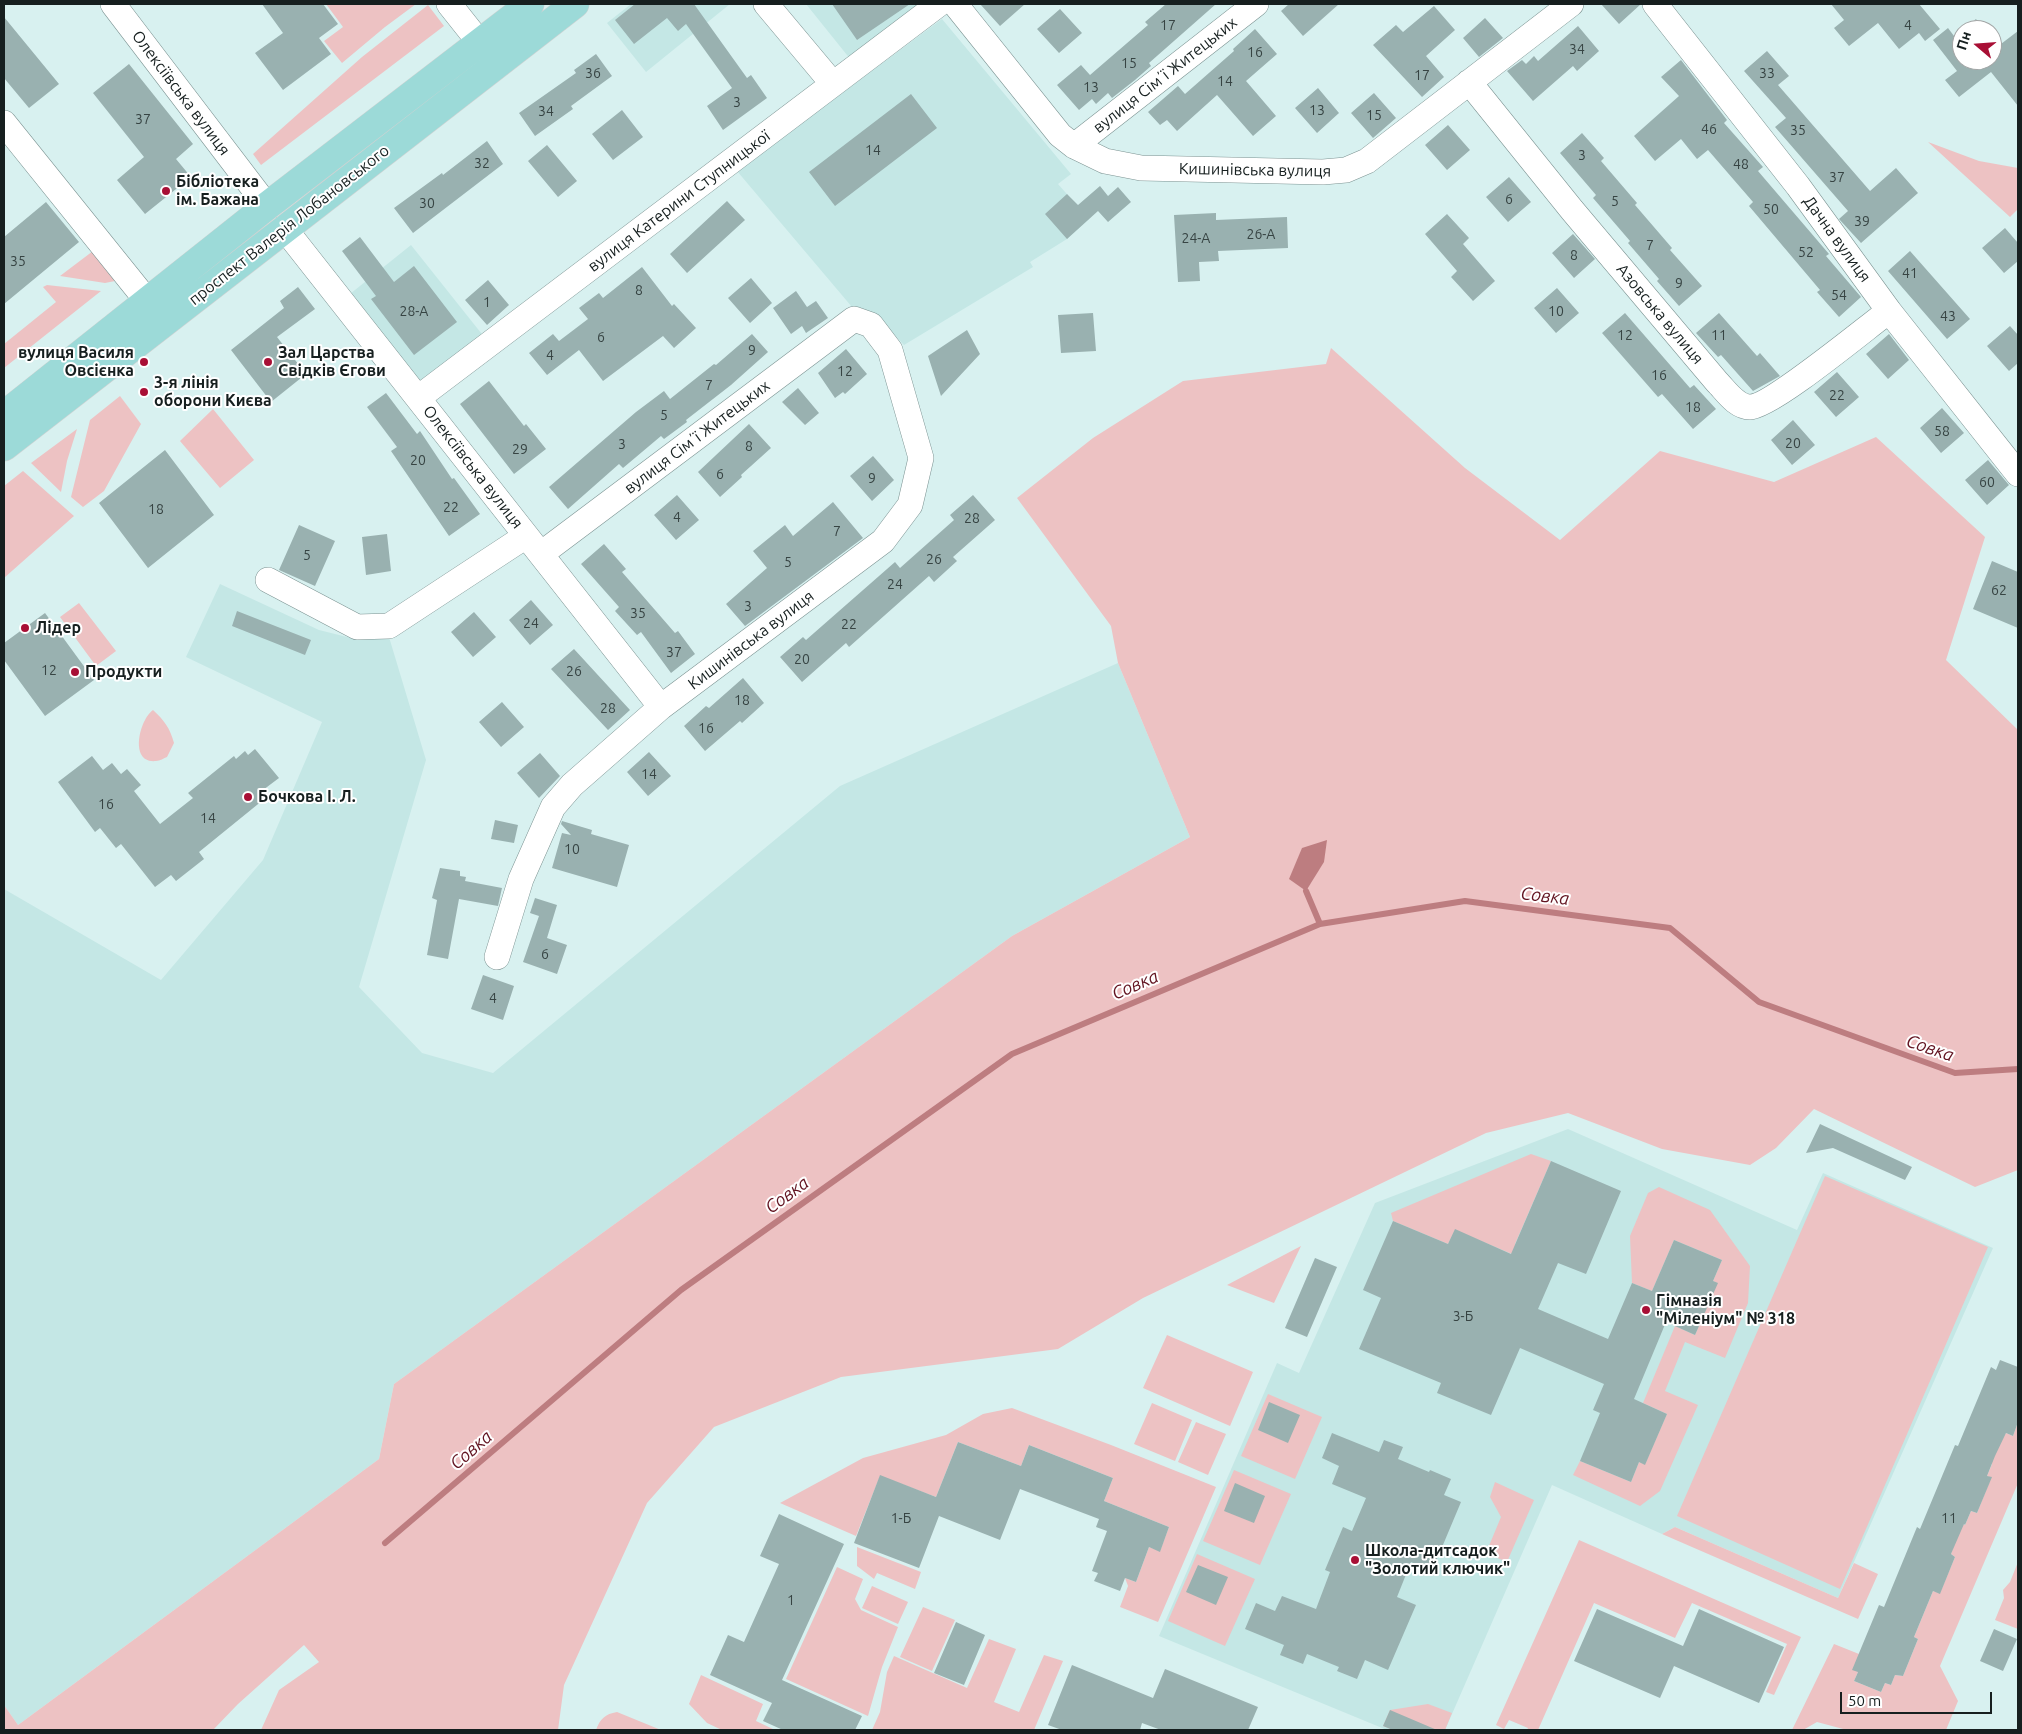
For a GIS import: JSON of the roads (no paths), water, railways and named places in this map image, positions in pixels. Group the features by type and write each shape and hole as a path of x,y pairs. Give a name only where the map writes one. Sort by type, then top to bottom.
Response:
{"main road":[{"name":"проспект Валерія Лобановського","path":"4,415 267,206 530,4"},
{"name":"проспект Валерія Лобановського","path":"4,447 575,4"}],"street":[{"name":"Олексіївська вулиця","path":"113,4 267,206"},
{"path":"449,4 480,43"},
{"path":"766,4 833,84"},
{"name":"вулиця Катерини Ступницької","path":"418,398 939,4"},
{"name":"Кишинівська вулиця","path":"955,4 1060,135 1074,146 1106,161 1141,168 1323,172 1346,170 1367,161 1571,4"},
{"name":"вулиця Сімʼї Житецьких","path":"1074,146 1256,4"},
{"name":"Дачна вулиця","path":"1655,4 1798,186 1889,311 2018,474"},
{"name":"Азовська вулиця","path":"1469,82 1572,210 1717,382 1735,401 1742,405 1750,407 1758,405 1784,390 1889,311"},
{"path":"4,123 148,302"},
{"name":"Олексіївська вулиця","path":"284,228 661,707"},
{"name":"Кишинівська вулиця","path":"497,957 522,879 553,808 572,784 661,707 883,542 910,505 921,458 890,350 871,325 854,319"},
{"name":"вулиця Сімʼї Житецьких","path":"268,580 357,628 389,626 534,545 854,319"}],"waterway":[{"path":"1306,891 1320,924"},
{"name":"Совка","path":"385,1543 681,1290 1012,1054 1320,924 1465,901 1670,928 1759,1002 1955,1073 2018,1069"}],"place":[{"name":"Бібліотека ім. Бажана","path":"166,191"},
{"name":"вулиця Василя Овсієнка","path":"144,362"},
{"name":"Зал Царства Свідків Єгови","path":"268,362"},
{"name":"3-я лінія оборони Києва","path":"144,392"},
{"name":"Лідер","path":"25,628"},
{"name":"Продукти","path":"75,672"},
{"name":"Бочкова І. Л.","path":"248,797"},
{"name":"Гімназія \"Міленіум\" № 318","path":"1646,1310"},
{"name":"Школа-дитсадок \"Золотий ключик\"","path":"1355,1560"}]}
